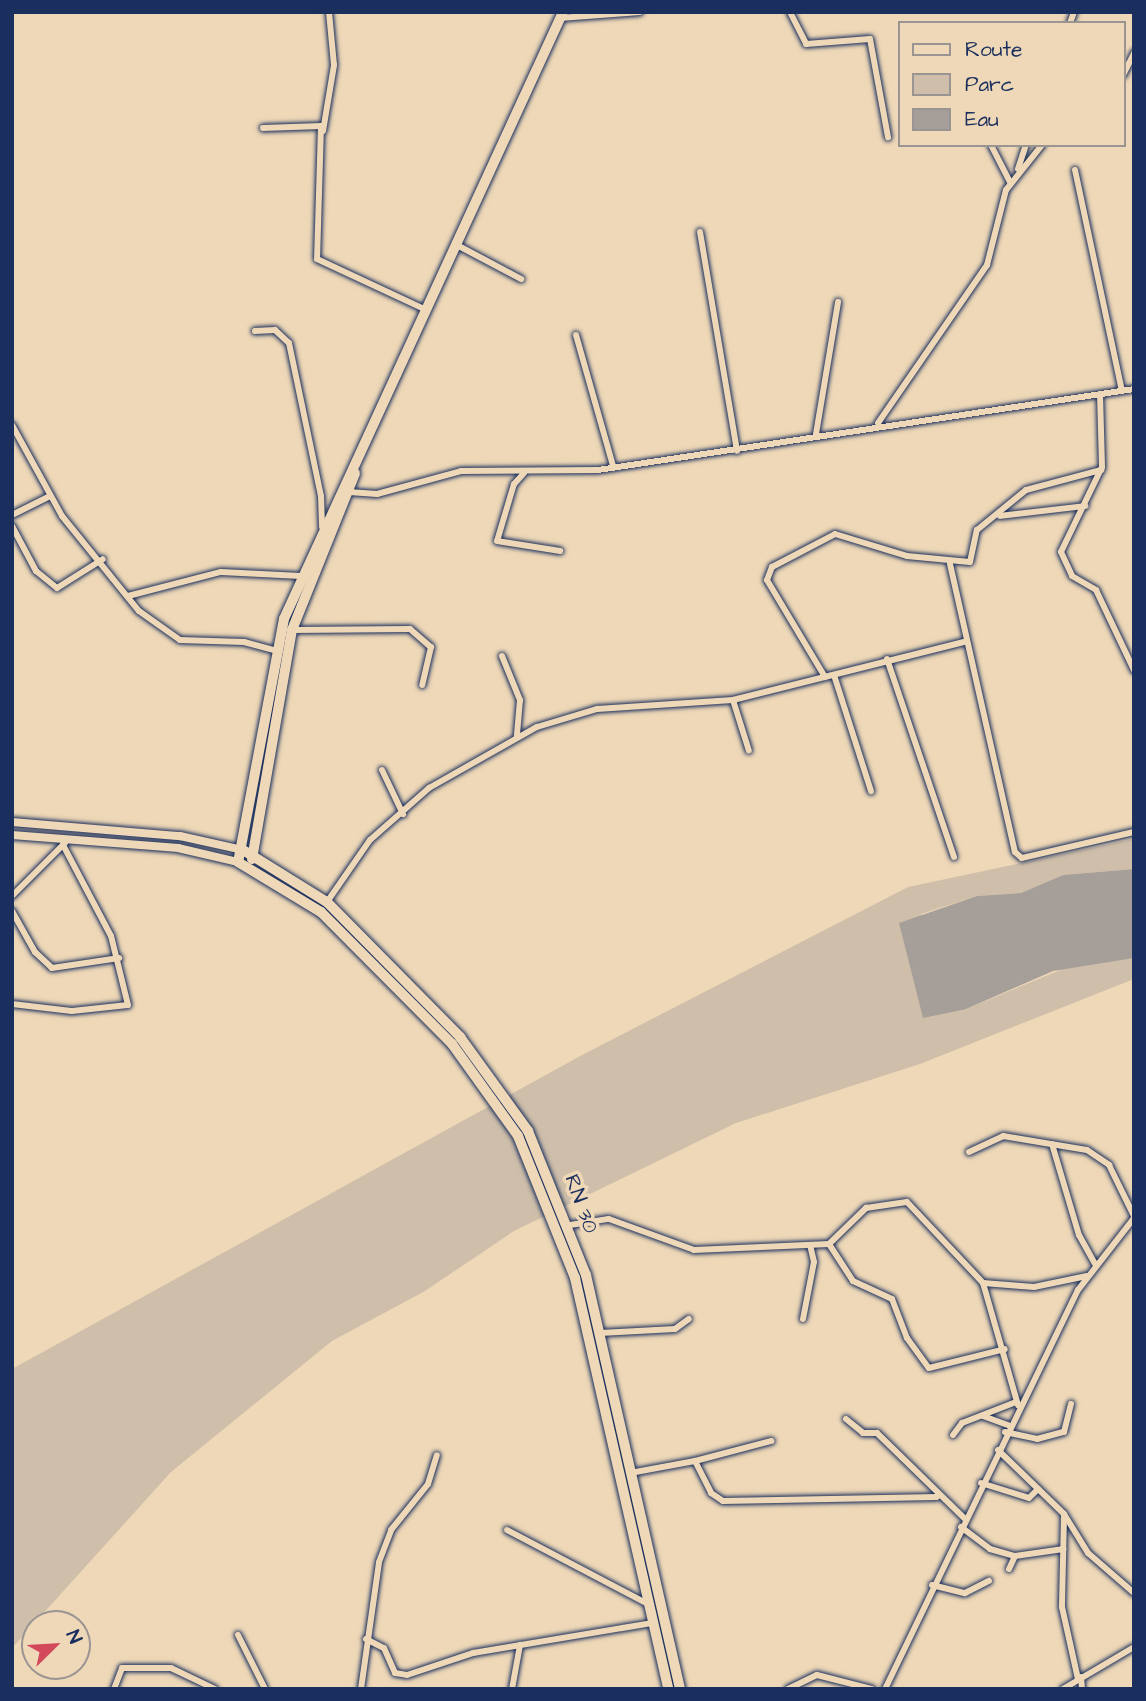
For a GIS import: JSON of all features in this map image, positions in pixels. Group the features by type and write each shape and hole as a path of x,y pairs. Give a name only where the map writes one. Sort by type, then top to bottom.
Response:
{"main road":[{"path":"238,862 243,850 277,651 301,576 321,527 365,443 424,309 562,15"},
{"path":"250,866 292,630 349,492 365,443"},
{"name":"RN 30","path":"243,850 327,902 491,1074 528,1130 570,1225 600,1333 628,1473 680,1689"},
{"name":"RN 30","path":"238,862 250,866 321,912 415,1006 482,1080 518,1136 576,1278 646,1603 668,1689"}],"street":[{"path":"329,12 334,65 323,131 313,253 424,309"},
{"path":"562,15 640,12"},
{"path":"790,12 806,44 864,36 873,43 888,136"},
{"path":"1125,71 1134,53"},
{"path":"264,128 318,124 323,131"},
{"path":"992,147 1010,182"},
{"path":"1016,174 1025,147"},
{"path":"876,424 987,265 1010,182 1040,147"},
{"path":"1075,170 1122,391"},
{"path":"700,232 737,451"},
{"path":"455,244 521,279"},
{"path":"817,434 838,302"},
{"path":"255,331 275,330 289,343 321,496 321,527"},
{"path":"576,335 613,466"},
{"path":"349,492 377,494 461,471 524,473 613,466 737,451 876,424 1134,389"},
{"path":"1100,394 1101,470 1086,506 1062,544 1063,562 1096,590 1134,670"},
{"path":"12,425 50,496 103,559 128,596 180,640 244,642 277,651"},
{"path":"825,677 767,580 772,567 835,534 950,564 970,562 977,530 998,516 1026,490 1101,470"},
{"path":"506,472 514,484"},
{"path":"524,473 514,484 497,541 560,551"},
{"path":"12,515 50,496"},
{"path":"998,516 1086,506"},
{"path":"12,526 36,571 57,588 103,559"},
{"path":"950,564 964,642 1014,852 1022,858 1134,832"},
{"path":"128,596 220,572 301,576"},
{"path":"292,630 410,629 431,647 422,685"},
{"path":"327,902 370,840 403,814 429,788 517,737 597,709 733,699 964,642"},
{"path":"502,656 520,700 517,737"},
{"path":"887,659 954,857"},
{"path":"834,675 872,791"},
{"path":"733,699 749,751"},
{"path":"382,770 403,814"},
{"path":"12,822 180,836 243,850"},
{"path":"12,835 65,843 178,848 238,862"},
{"path":"12,896 65,843"},
{"path":"12,1004 72,1011 128,1004 118,958 65,843"},
{"path":"12,911 35,952 52,968 118,958"},
{"path":"885,1689 1017,1404 1087,1276 1134,1217 1104,1159 1052,1144 1003,1136 969,1152"},
{"path":"1052,1144 1079,1235 1095,1264"},
{"path":"570,1225 609,1219 694,1250 829,1244 866,1208 907,1202 983,1283 1005,1349 1017,1404"},
{"path":"829,1244 853,1281 892,1299 907,1338 929,1368 1005,1349"},
{"path":"803,1319 814,1262 810,1245"},
{"path":"983,1283 1034,1287 1087,1276"},
{"path":"600,1333 675,1329 688,1319"},
{"path":"953,1435 962,1423 1017,1404"},
{"path":"983,1416 1006,1429 1037,1439 1064,1432 1071,1404"},
{"path":"846,1419 863,1433 877,1433 937,1497 965,1519"},
{"path":"628,1473 695,1461 771,1441"},
{"path":"998,1450 1064,1514 1088,1553 1134,1593"},
{"path":"361,1689 366,1639 391,1530 428,1484 437,1455"},
{"path":"695,1461 711,1493 723,1501 937,1497"},
{"path":"981,1483 1029,1498 1038,1489"},
{"path":"1064,1514 1062,1607 1082,1689"},
{"path":"961,1527 990,1549 1015,1556 1063,1549"},
{"path":"507,1531 646,1603"},
{"path":"1009,1569 1015,1556"},
{"path":"932,1585 965,1593 989,1581"},
{"path":"366,1639 384,1648 400,1675 520,1645 652,1623"},
{"path":"238,1635 265,1689"},
{"path":"512,1689 520,1645"},
{"path":"1062,1689 1134,1647"},
{"path":"114,1689 122,1668 171,1668 215,1689"},
{"path":"788,1689 817,1675 872,1689"}],"green space":[{"path":"1134,839 1134,869 1063,875 1021,893 977,896 921,914 966,1009 1070,966 1134,958 1134,979 920,1064 736,1123 514,1231 425,1291 332,1341 171,1472 46,1610 21,1610 21,1638 12,1648 12,1369 584,1054 908,887"}],"water":[{"path":"1134,869 1134,958 1053,971 966,1009 923,1018 899,923 977,896 1021,893 1063,875"}]}
